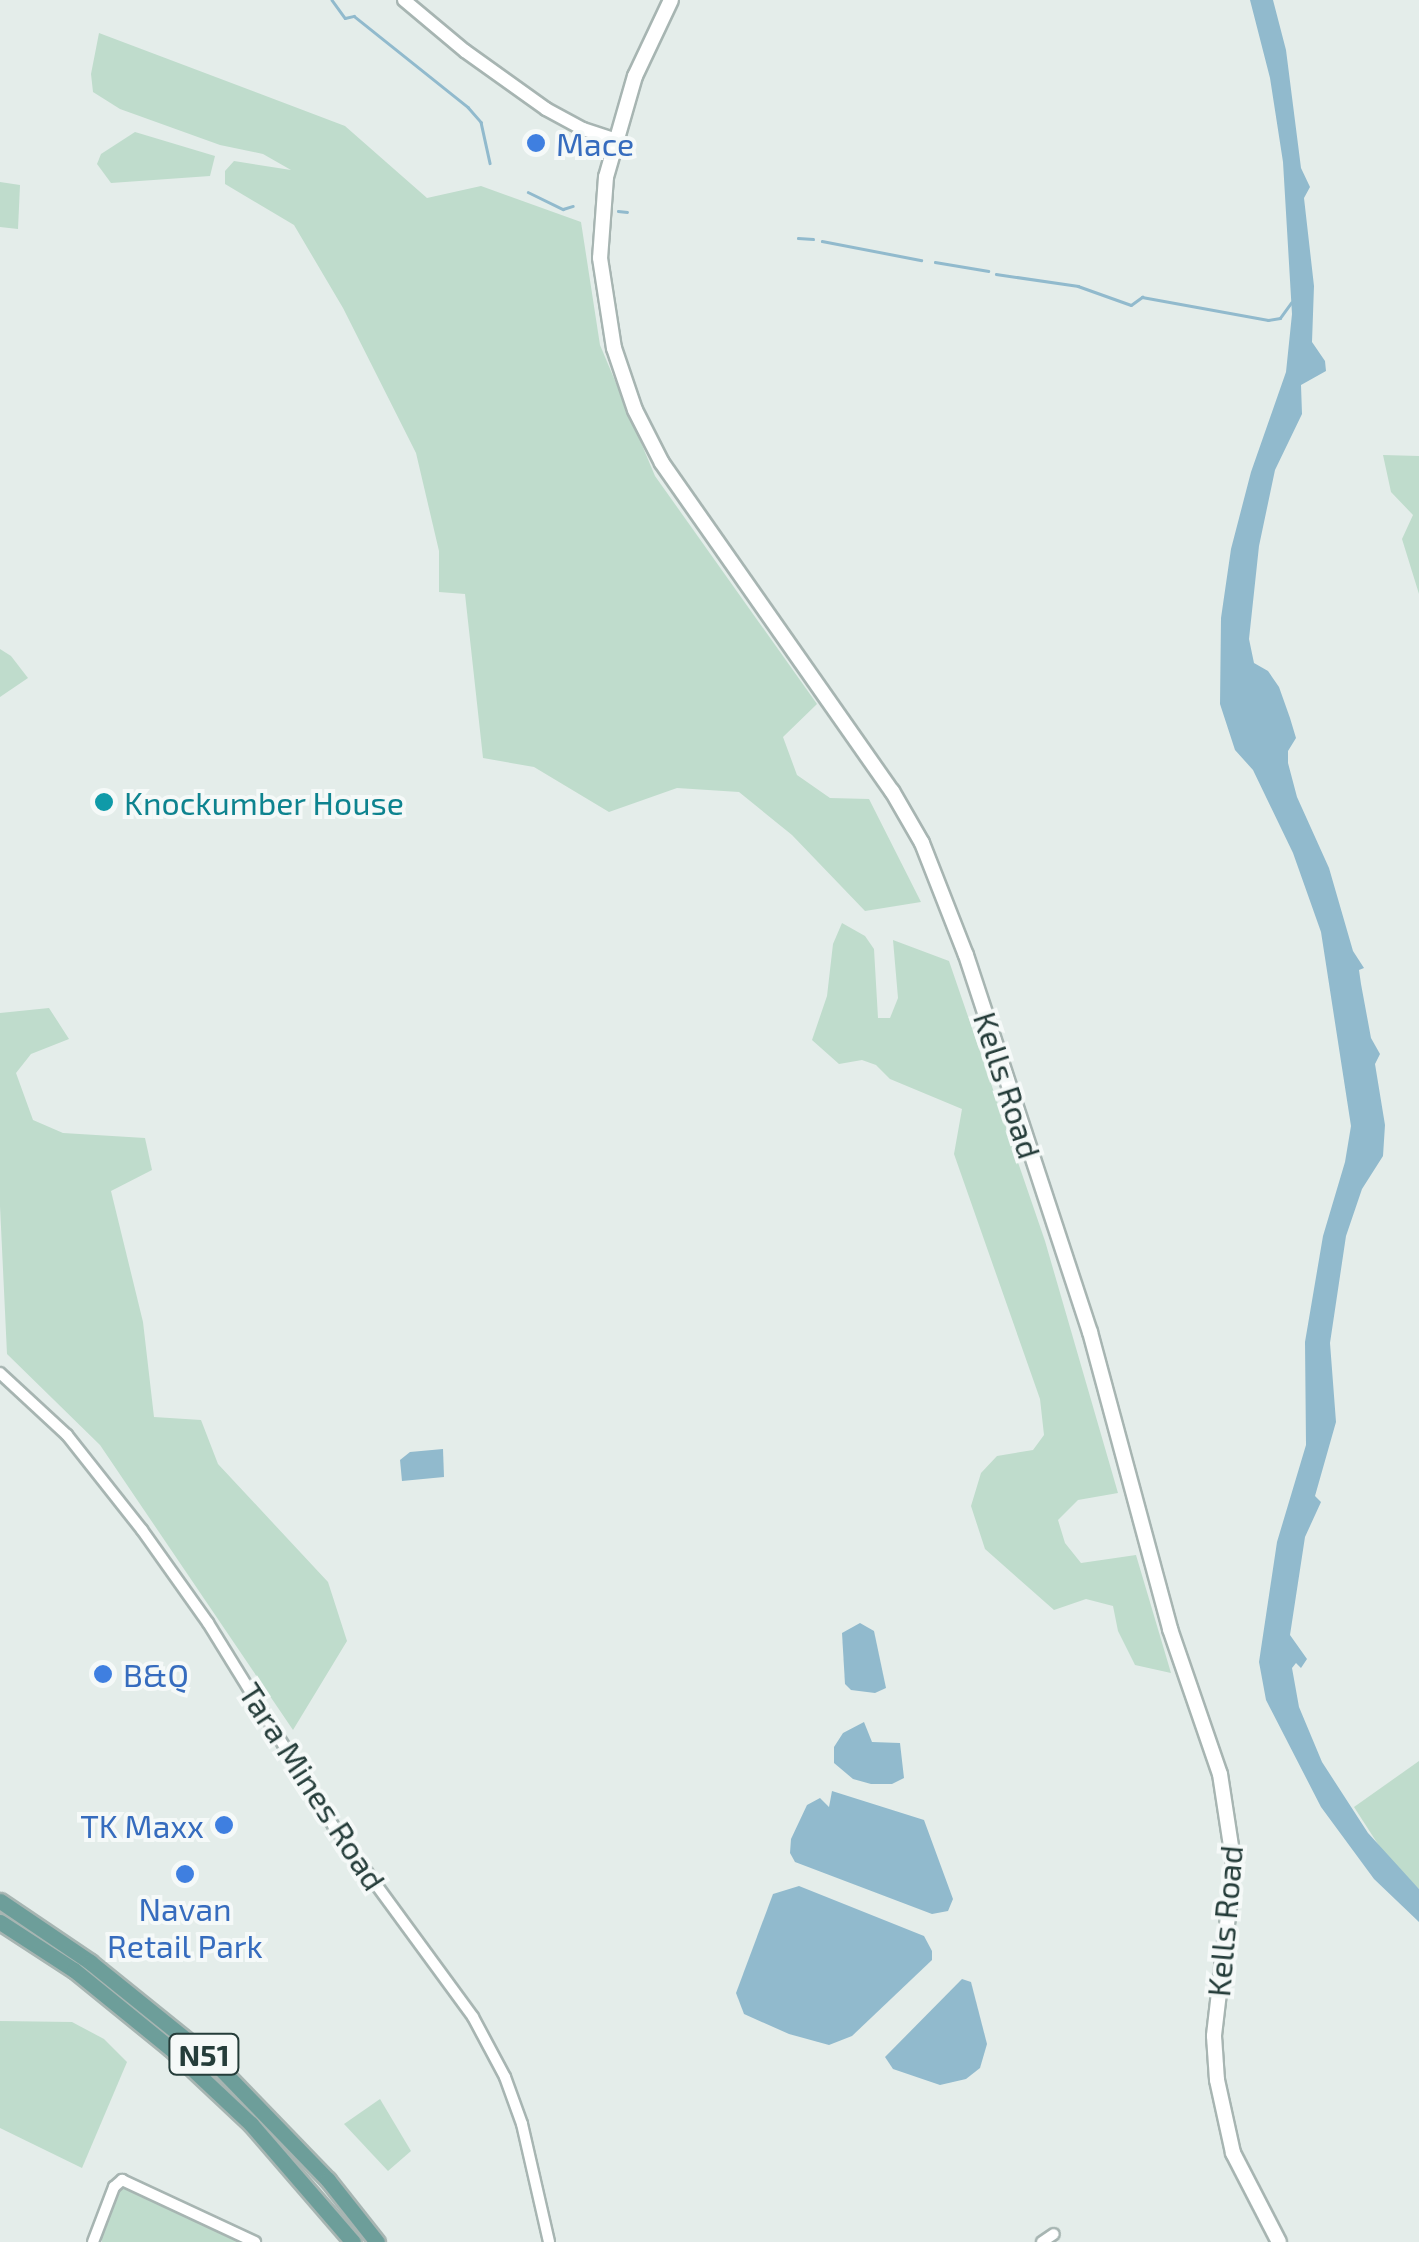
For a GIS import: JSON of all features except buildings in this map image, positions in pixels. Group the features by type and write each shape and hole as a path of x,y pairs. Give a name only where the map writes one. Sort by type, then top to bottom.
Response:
{"main road":[{"name":"Kells Road","path":"671,0 644,50 613,139 600,224 600,258 614,348 629,394 662,463 867,756 922,843 971,970 1015,1113 1066,1256 1170,1630 1206,1728 1228,1806 1233,1892 1214,2036 1217,2080 1234,2152 1278,2242"},
{"name":"N51","path":"0,1901 90,1962 214,2062 328,2180 376,2242"},
{"name":"N51","path":"0,1922 74,1970 170,2048 273,2148 353,2242"}],"street":[{"path":"404,0 465,52 546,109 613,139"},
{"name":"Tara Mines Road","path":"0,1374 67,1435 142,1530 208,1624 334,1827 473,2017 505,2077 517,2110 549,2242"},
{"path":"93,2242 114,2187 122,2180 255,2242"},
{"path":"1042,2242 1054,2234"}],"green space":[{"path":"99,33 345,126 427,198 481,186 581,222 600,345 655,476 817,704 783,737 797,775 830,798 869,799 921,902 865,911 792,835 739,792 677,788 609,812 534,767 483,758 465,594 439,592 439,551 416,453 343,308 294,225 225,184 225,171 234,161 291,170 263,154 220,145 120,109 93,92 91,74"},
{"path":"135,132 215,156 210,176 111,183 97,164 101,154"},
{"path":"0,182 20,185 18,229 0,227"},
{"path":"1383,455 1419,456 1419,594 1402,539 1413,515 1391,492"},
{"path":"0,649 11,656 28,678 0,697"},
{"path":"842,923 865,936 874,949 878,1018 890,1018 898,998 893,940 949,961 1045,1241 1118,1493 1078,1500 1058,1520 1065,1543 1081,1563 1136,1555 1171,1673 1135,1665 1118,1631 1113,1606 1086,1599 1054,1610 985,1549 971,1506 981,1473 997,1456 1033,1450 1044,1435 1040,1399 954,1154 962,1109 890,1079 876,1065 862,1060 839,1064 812,1040 827,996 833,944"},
{"path":"49,1008 69,1039 31,1054 16,1073 33,1120 63,1133 145,1138 152,1170 111,1191 143,1322 154,1417 201,1420 218,1464 328,1582 347,1641 293,1730 100,1445 7,1354 0,1206 0,1013"},
{"path":"1419,1761 1419,1889 1383,1852 1354,1807"},
{"path":"0,2021 72,2022 104,2039 127,2062 82,2168 0,2128"},
{"path":"380,2099 411,2151 388,2171 344,2124"},
{"path":"122,2188 139,2192 244,2242 102,2242 102,2230"}],"water":[{"path":"1250,0 1273,0 1286,50 1301,168 1310,187 1304,198 1314,286 1312,342 1325,361 1326,371 1301,385 1302,414 1275,470 1259,546 1249,639 1254,663 1268,671 1279,687 1290,718 1296,738 1288,751 1288,763 1297,797 1329,868 1353,951 1364,968 1359,970 1371,1038 1380,1054 1375,1064 1385,1125 1383,1156 1362,1189 1346,1236 1330,1343 1336,1422 1315,1496 1321,1502 1305,1537 1290,1635 1307,1659 1301,1668 1296,1663 1292,1668 1299,1707 1322,1762 1368,1833 1419,1889 1419,1922 1374,1879 1321,1807 1266,1700 1259,1662 1277,1542 1306,1445 1305,1342 1323,1236 1345,1162 1351,1126 1321,932 1293,853 1253,770 1235,750 1220,704 1221,618 1231,549 1251,472 1286,372 1292,314 1283,162 1270,78"},
{"path":"443,1449 444,1477 402,1481 400,1460 410,1452"},
{"path":"860,1623 874,1631 886,1688 875,1693 851,1690 845,1684 842,1633"},
{"path":"864,1722 872,1742 900,1743 904,1778 892,1784 871,1784 853,1779 834,1763 834,1747 843,1733"},
{"path":"832,1791 924,1820 953,1899 948,1911 932,1914 795,1862 790,1853 791,1839 807,1805 820,1798 829,1807"},
{"path":"799,1886 924,1936 932,1951 932,1960 852,2036 829,2045 789,2034 744,2014 736,1993 773,1894"},
{"path":"962,1979 971,1982 987,2044 980,2068 966,2079 940,2085 893,2069 885,2057"}],"waterway":[{"path":"332,0 345,18 354,16 468,107 481,122 490,163"},
{"path":"528,192 563,209 573,206"},
{"path":"618,211 627,212"},
{"path":"798,238 813,239"},
{"path":"822,241 921,260"},
{"path":"935,262 988,271"},
{"path":"996,274 1078,286 1131,305 1142,297 1268,320 1280,318 1291,303"}],"place":[{"name":"Mace","path":"536,143"},
{"name":"Knockumber House","path":"104,802"},
{"name":"B&Q","path":"103,1674"},
{"name":"TK Maxx","path":"224,1825"},
{"name":"Navan Retail Park","path":"185,1874"}]}
